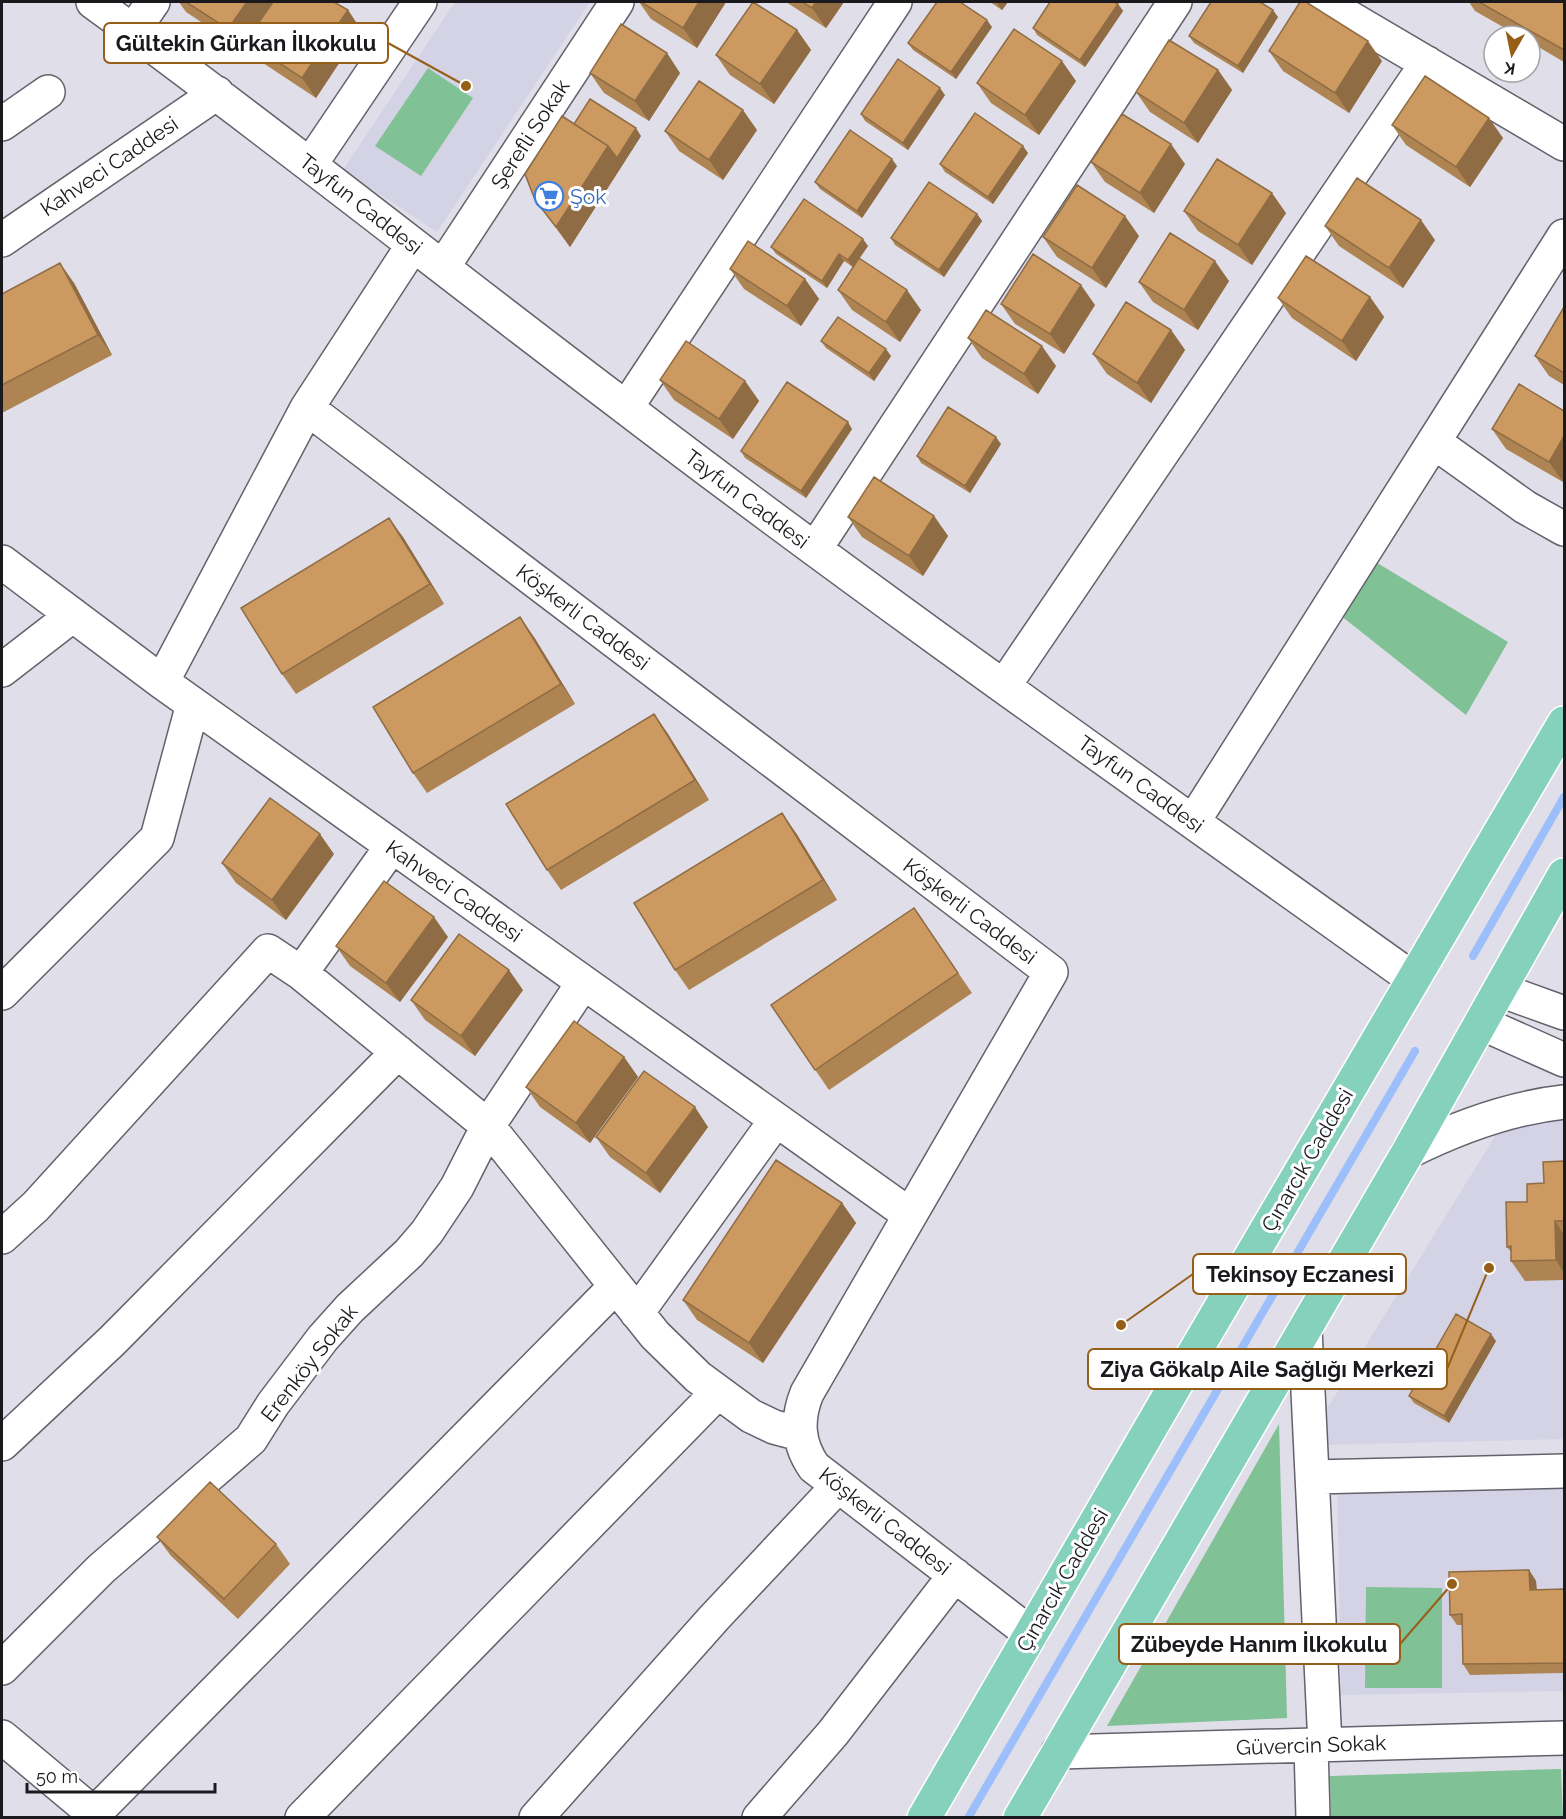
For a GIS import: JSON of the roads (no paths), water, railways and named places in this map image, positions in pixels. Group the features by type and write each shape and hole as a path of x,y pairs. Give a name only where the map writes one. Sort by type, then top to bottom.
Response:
{"main road":[{"name":"Çınarcık Caddesi","path":"924,1818 1564,723"},
{"path":"1020,1818 1408,1152 1564,875"}],"street":[{"name":"Tayfun Caddesi","path":"93,2 217,93 626,408 815,549 1413,979"},
{"path":"133,31 153,2"},
{"path":"310,165 420,2"},
{"name":"Şerefli Sokak","path":"443,267 617,2"},
{"path":"626,408 895,2"},
{"path":"815,549 1175,2"},
{"path":"1323,2 1564,144"},
{"path":"1004,686 1427,63"},
{"path":"2,124 48,92"},
{"name":"Kahveci Caddesi","path":"2,240 217,93"},
{"path":"1193,822 1564,236"},
{"path":"162,682 307,408 413,245"},
{"name":"Köşkerli Caddesi","path":"307,408 1051,972 807,1393 801,1406 800,1434 805,1452 814,1467 1031,1634"},
{"path":"1434,442 1525,507 1564,529"},
{"name":"Kahveci Caddesi","path":"2,562 162,682 910,1215"},
{"path":"2,670 73,615"},
{"path":"2,993 156,838 193,704"},
{"path":"301,973 392,846"},
{"path":"2,1236 36,1206 268,951 301,973 488,1126 673,1355 717,1393 751,1416 774,1427 800,1434"},
{"name":"Erenköy Sokak","path":"2,1668 100,1569 251,1439 285,1387 323,1338 350,1308 409,1253 427,1232 457,1187 488,1126 583,982"},
{"path":"1500,990 1564,1013"},
{"path":"1481,1023 1564,1060"},
{"path":"2,1444 112,1341 398,1052"},
{"path":"1408,1152 1446,1134 1494,1116 1564,1101"},
{"path":"637,1313 776,1120"},
{"path":"7,1751 96,1816 616,1286"},
{"path":"1305,1329 1312,1477 1318,1745 1313,1818"},
{"path":"302,1818 717,1393"},
{"path":"1312,1477 1564,1471"},
{"path":"536,1818 714,1618 838,1486"},
{"path":"759,1818 833,1732 955,1575"},
{"name":"Güvercin Sokak","path":"1058,1752 1564,1738"}],"waterway":[{"path":"1473,956 1564,797"},
{"path":"968,1818 1415,1051"}],"place":[{"name":"Gültekin Gürkan İlkokulu","path":"466,86"},
{"name":"Şok","path":"549,196"},
{"name":"Ziya Gökalp Aile Sağlığı Merkezi","path":"1489,1268"},
{"name":"Tekinsoy Eczanesi","path":"1121,1325"},
{"name":"Zübeyde Hanım İlkokulu","path":"1452,1584"}]}
